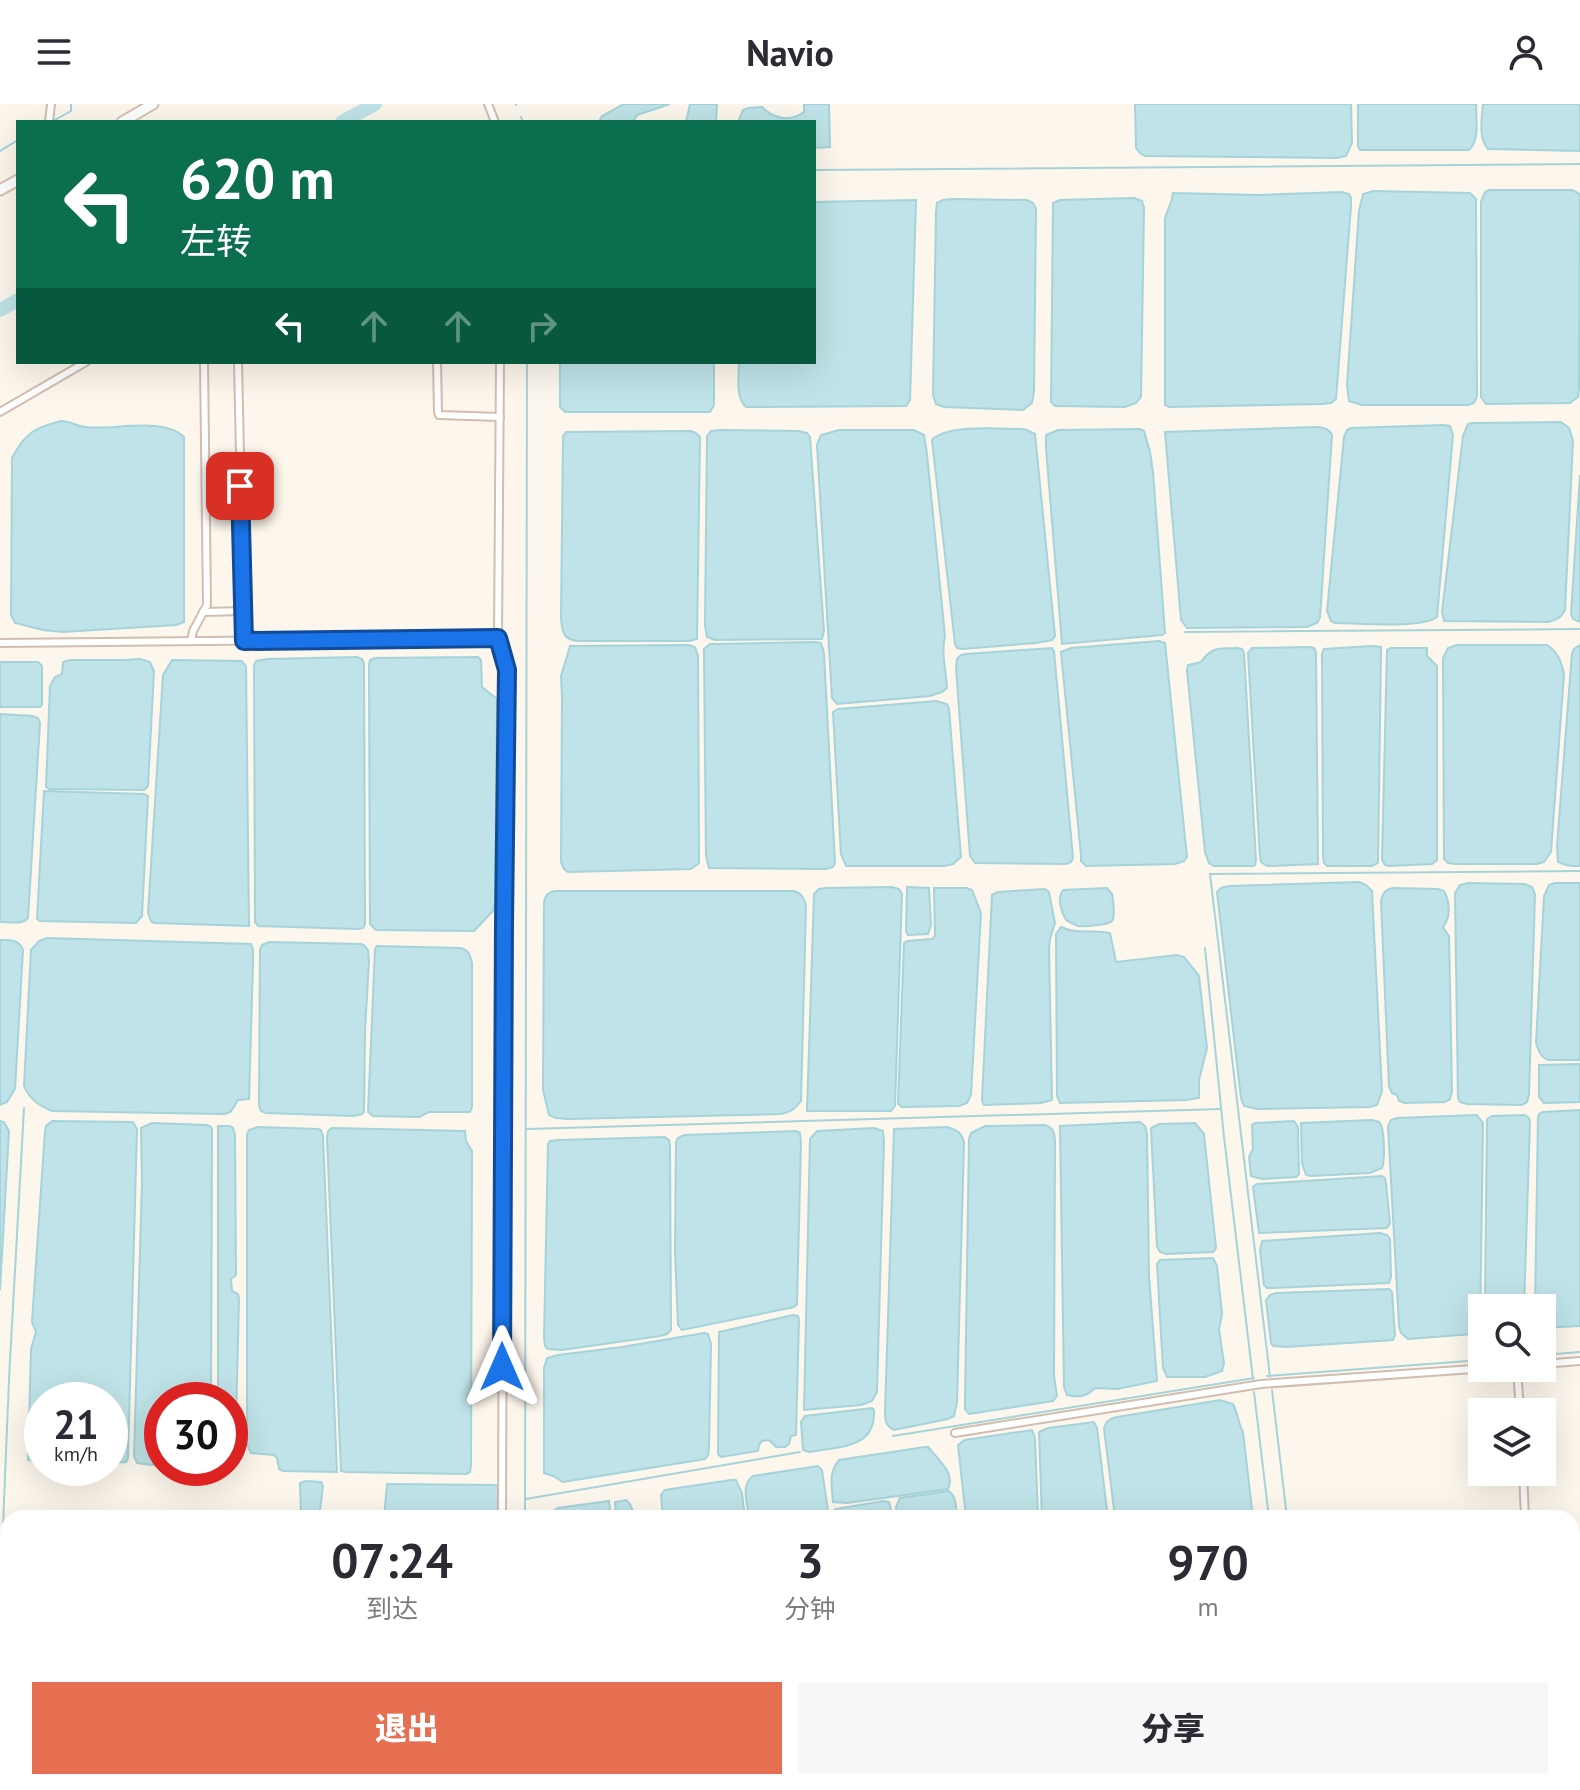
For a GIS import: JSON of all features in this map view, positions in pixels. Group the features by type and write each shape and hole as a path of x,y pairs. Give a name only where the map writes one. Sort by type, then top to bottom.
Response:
{"main road":[{"path":"125,120 153,104"}],"street":[{"path":"50,120 51,104"},
{"path":"0,412 83,364"},
{"path":"191,641 207,605 204,364"},
{"path":"238,364 244,641"},
{"path":"437,364 439,415 500,417"},
{"path":"500,364 498,638 507,670 502,1510"},
{"path":"203,612 243,611"},
{"path":"0,643 498,638"},
{"path":"1556,1363 1580,1361"},
{"path":"955,1433 1261,1384 1468,1369"},
{"path":"1524,1486 1525,1510"}],"water":[{"path":"624,104 670,104 637,115 634,120 600,120"},
{"path":"690,104 717,104 716,120 686,120"},
{"path":"804,104 829,104 830,147 816,148 816,120 739,120 743,110 749,108 762,107 776,116 787,118 804,112"},
{"path":"1135,104 1351,104 1352,143 1346,156 1337,158 1145,156 1136,148"},
{"path":"1358,104 1476,104 1475,141 1469,150 1360,150"},
{"path":"1483,104 1580,104 1580,151 1488,149 1482,134"},
{"path":"1489,190 1572,190 1580,194 1579,389 1578,397 1570,403 1486,404 1481,397 1481,202"},
{"path":"1373,191 1470,193 1476,199 1477,396 1474,403 1362,405 1349,401 1347,385 1359,211 1363,194"},
{"path":"1173,193 1258,195 1349,194 1351,206 1336,399 1322,404 1165,405 1165,219"},
{"path":"1134,198 1142,201 1144,208 1141,397 1136,403 1125,407 1055,406 1051,402 1053,203 1060,200"},
{"path":"952,199 1027,200 1036,209 1034,391 1032,403 1023,410 944,407 936,404 933,395 936,212 937,203"},
{"path":"916,200 910,400 906,406 746,407 743,403 739,392 739,364 816,364 816,202"},
{"path":"560,364 714,364 714,405 710,412 565,412 560,407"},
{"path":"61,421 96,428 163,427 184,437 184,622 62,632 15,623 11,615 12,458 31,433"},
{"path":"1561,422 1569,428 1573,441 1565,610 1558,618 1548,622 1444,621 1442,612 1463,436 1468,424"},
{"path":"1450,426 1453,435 1437,617 1404,624 1331,621 1327,611 1347,430"},
{"path":"1317,427 1328,430 1332,435 1320,618 1317,623 1307,627 1187,628 1181,620 1165,432"},
{"path":"961,429 1021,429 1035,434 1055,636 1052,640 1036,643 957,648 932,440"},
{"path":"839,430 914,430 924,435 945,636 947,688 942,692 930,696 837,704 832,698 817,445 821,435"},
{"path":"1058,430 1144,431 1153,472 1165,633 1062,644 1046,435"},
{"path":"691,431 700,437 697,639 570,639 563,631 561,618 563,436 566,432"},
{"path":"711,431 798,431 810,437 824,631 822,639 715,640 707,637 707,436"},
{"path":"1580,475 1580,622 1573,619 1571,614"},
{"path":"821,643 824,653 835,863 826,869 709,868 706,856 704,649 710,644"},
{"path":"1165,643 1187,857 1175,864 1086,866 1081,861 1061,652 1071,648"},
{"path":"1457,645 1547,645 1560,662 1564,674 1551,852 1544,862 1455,864 1444,859 1443,658 1448,648"},
{"path":"1580,645 1580,866 1574,866 1558,862 1557,846 1572,653"},
{"path":"570,646 695,647 698,656 699,863 691,869 568,872 561,862 561,676"},
{"path":"1309,647 1316,652 1318,864 1267,866 1260,857 1248,653 1252,648"},
{"path":"1381,647 1378,863 1372,866 1327,866 1323,856 1322,654 1324,649"},
{"path":"1052,648 1073,858 1066,864 975,863 970,856 957,659 966,654"},
{"path":"1237,648 1244,653 1256,860 1253,866 1214,866 1209,863 1205,852 1187,670 1188,665 1201,662 1212,651"},
{"path":"1427,648 1427,656 1437,666 1437,860 1432,864 1389,866 1382,860 1387,650"},
{"path":"357,657 364,663 365,924 357,929 258,926 255,922 254,666 256,661 268,659"},
{"path":"478,657 481,660 482,687 497,699 493,911 474,931 376,930 370,924 370,660"},
{"path":"140,659 150,662 154,671 148,786 144,790 46,787 50,686 55,677 62,674 63,662"},
{"path":"172,660 242,661 246,667 249,926 154,923 148,913 163,675"},
{"path":"0,662 38,662 42,666 40,707 0,707"},
{"path":"936,701 947,704 949,709 961,857 953,864 944,866 846,866 841,854 833,712 838,709"},
{"path":"0,714 33,716 40,723 28,918 19,922 0,922"},
{"path":"44,791 148,796 142,916 136,923 37,919"},
{"path":"1359,882 1372,891 1382,1091 1377,1105 1257,1109 1244,1106 1217,892 1229,886"},
{"path":"1580,883 1580,1060 1548,1060 1541,1055 1536,1043 1544,896 1549,885"},
{"path":"1525,884 1532,887 1535,894 1529,1094 1527,1102 1522,1105 1467,1104 1458,1098 1455,893 1460,885"},
{"path":"892,887 902,894 895,1106 891,1111 807,1111 814,894 826,888"},
{"path":"907,887 929,888 931,925 928,934 908,935 906,931"},
{"path":"934,888 972,890 981,913 971,1095 967,1103 959,1106 902,1107 898,1104 904,943 935,936"},
{"path":"1107,888 1113,900 1112,921 1081,926 1066,920 1060,905 1063,890"},
{"path":"1394,888 1438,889 1444,891 1448,900 1449,909 1443,927 1449,936 1452,1092 1445,1102 1405,1103 1399,1101 1389,1087 1381,901 1385,892"},
{"path":"1045,889 1049,892 1055,923 1049,949 1052,1100 984,1105 992,895"},
{"path":"555,891 793,891 800,894 806,905 799,1104 781,1114 568,1119 549,1115 543,1090 544,902 547,894"},
{"path":"1061,927 1110,933 1116,962 1177,955 1184,957 1199,976 1207,1048 1199,1080 1199,1098 1060,1103 1057,1096 1056,934"},
{"path":"47,938 251,944 249,1099 238,1100 225,1114 52,1111 35,1102 24,1086 31,950"},
{"path":"0,940 17,942 23,950 15,1089 7,1102 0,1105"},
{"path":"269,942 361,944 368,950 362,1114 261,1111 260,950 262,945"},
{"path":"377,946 460,948 469,953 472,963 470,1112 429,1112 419,1117 373,1116 368,1112"},
{"path":"1580,1064 1580,1102 1544,1103 1539,1097 1539,1065"},
{"path":"1580,1110 1580,1326 1556,1327 1556,1294 1535,1294 1538,1118 1543,1112"},
{"path":"1477,1115 1483,1123 1480,1294 1468,1294 1468,1334 1408,1339 1401,1333 1388,1126 1391,1120"},
{"path":"1525,1115 1530,1122 1524,1294 1485,1294 1487,1119 1492,1116"},
{"path":"0,1121 9,1131 0,1290"},
{"path":"52,1121 133,1122 137,1129 128,1458 128,1382 30,1382 31,1349 36,1332 32,1322 46,1126"},
{"path":"1294,1121 1298,1127 1299,1174 1296,1177 1262,1179 1251,1176 1252,1125"},
{"path":"1140,1122 1147,1134 1149,1276 1157,1381 1117,1389 1095,1388 1082,1396 1067,1395 1064,1387 1060,1126"},
{"path":"1379,1122 1382,1131 1382,1168 1370,1173 1306,1175 1302,1163 1301,1123"},
{"path":"152,1123 207,1125 212,1130 211,1382 144,1382 144,1464 137,1463 134,1456 141,1128"},
{"path":"1195,1123 1204,1134 1216,1248 1213,1252 1166,1254 1157,1247 1151,1128 1159,1124"},
{"path":"1045,1125 1053,1130 1055,1140 1054,1376 1057,1396 1053,1401 969,1414 965,1401 969,1139 971,1133 985,1126"},
{"path":"218,1126 230,1126 235,1135 236,1275 231,1279 232,1291 238,1294 239,1299 237,1382 218,1382"},
{"path":"258,1127 318,1129 323,1136 337,1472 283,1471 279,1469 274,1455 251,1453 248,1447 249,1130"},
{"path":"947,1127 958,1132 964,1142 957,1402 954,1416 948,1419 894,1430 886,1423 885,1412 894,1129"},
{"path":"332,1128 465,1131 472,1151 471,1464 470,1472 466,1474 341,1471 327,1138"},
{"path":"874,1128 883,1131 884,1141 877,1392 872,1401 861,1405 804,1410 810,1139 817,1131"},
{"path":"800,1133 801,1142 797,1304 682,1330 678,1325 675,1252 678,1138 684,1135"},
{"path":"665,1137 670,1146 671,1330 660,1336 562,1350 548,1349 544,1338 548,1144 559,1140"},
{"path":"1382,1176 1386,1183 1390,1223 1387,1228 1259,1233 1253,1187 1257,1184"},
{"path":"1380,1233 1390,1239 1389,1283 1273,1288 1264,1285 1260,1250 1262,1241"},
{"path":"1213,1258 1217,1266 1222,1314 1219,1330 1224,1363 1222,1371 1205,1377 1167,1377 1163,1368 1157,1264 1160,1260"},
{"path":"1389,1289 1392,1292 1393,1340 1286,1347 1271,1343 1266,1300 1270,1295"},
{"path":"798,1316 799,1320 796,1435 791,1436 785,1447 776,1447 769,1440 762,1441 758,1451 721,1457 718,1454 719,1332"},
{"path":"708,1334 711,1344 709,1448 705,1459 563,1482 544,1473 544,1368 547,1358"},
{"path":"1220,1400 1233,1404 1243,1432 1252,1510 1114,1510 1104,1428 1115,1417"},
{"path":"872,1408 873,1423 863,1439 844,1446 810,1452 803,1450 801,1422 805,1416"},
{"path":"1094,1422 1107,1510 1042,1510 1039,1432"},
{"path":"1032,1430 1035,1438 1038,1510 965,1510 958,1445 965,1440"},
{"path":"928,1447 948,1472 948,1489 847,1503 833,1502 832,1475 839,1460"},
{"path":"818,1466 822,1470 828,1510 748,1510 746,1490 753,1476"},
{"path":"736,1480 742,1493 744,1510 662,1510 661,1495 665,1490"},
{"path":"321,1482 320,1510 301,1510 300,1483"},
{"path":"387,1484 498,1486 498,1510 385,1510"},
{"path":"949,1491 955,1500 956,1510 897,1510 900,1498"},
{"path":"626,1500 633,1510 616,1510 615,1502"},
{"path":"609,1501 610,1510 555,1510"},
{"path":"883,1501 889,1502 891,1510 835,1510"}],"waterway":[{"path":"55,120 71,111 71,104"},
{"path":"346,120 375,104"},
{"path":"0,151 16,141"},
{"path":"816,170 1580,164"},
{"path":"0,310 16,301"},
{"path":"525,1510 527,364"},
{"path":"1185,632 1580,629"},
{"path":"1270,1377 1210,874 1580,871"},
{"path":"1205,948 1253,1379"},
{"path":"4,1510 24,1108"},
{"path":"527,1129 1221,1109"},
{"path":"1556,1354 1580,1352"},
{"path":"1267,1376 1468,1361"},
{"path":"893,1436 1254,1378"},
{"path":"1272,1390 1286,1510"},
{"path":"1254,1392 1268,1510"},
{"path":"526,1499 800,1452"}],"route":[{"path":"240,486 244,641 498,638 507,670 502,1367"}]}
